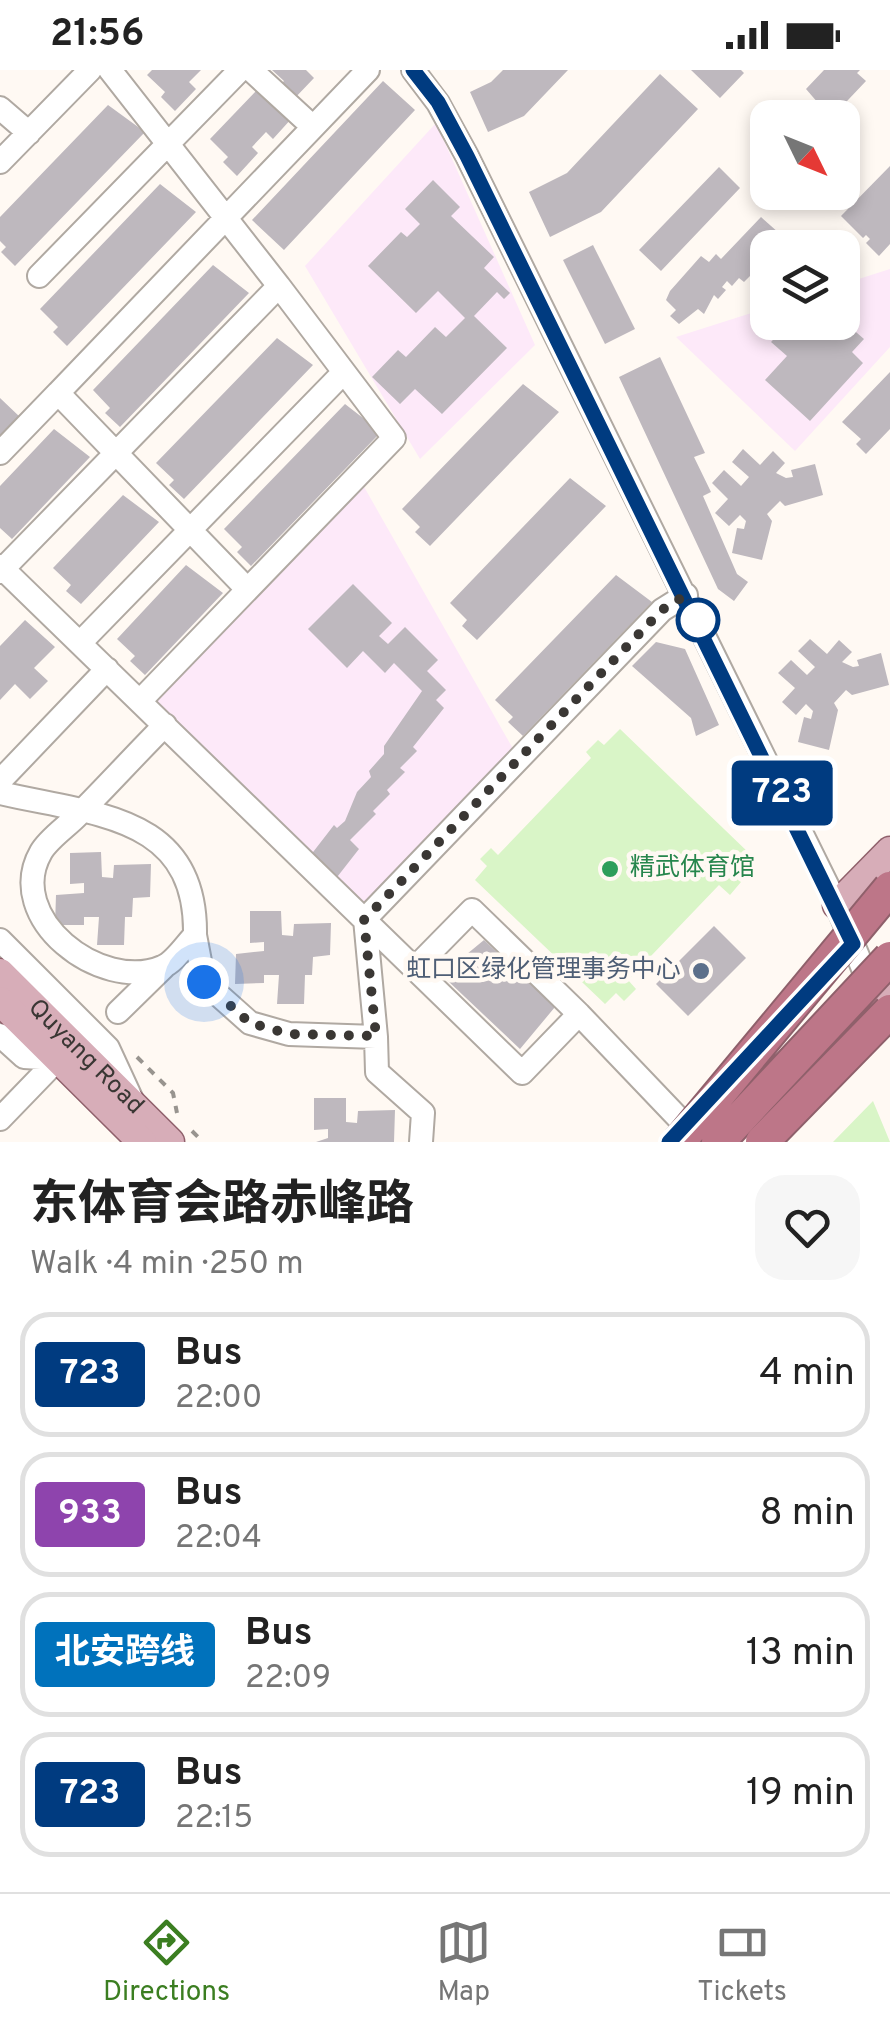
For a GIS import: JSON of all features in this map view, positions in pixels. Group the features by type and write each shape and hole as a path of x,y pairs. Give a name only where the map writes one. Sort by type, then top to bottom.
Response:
{"highway":[{"path":"678,1138 890,888"},
{"path":"678,1138 890,921"},
{"path":"718,1142 890,958"},
{"path":"762,1142 886,999"}],"main road":[{"path":"837,905 890,851"},
{"path":"678,1138 890,904"},
{"name":"Quyang Road","path":"0,972 170,1142"},
{"path":"748,1142 886,999"},
{"name":"Quyang Road","path":"0,1001 142,1142"}],"street":[{"path":"0,162 90,70"},
{"path":"110,70 394,438 140,701"},
{"path":"39,276 240,70"},
{"path":"250,70 313,127"},
{"path":"0,453 368,70"},
{"path":"413,70 460,142 686,595 853,944 886,999 890,1033"},
{"path":"0,108 28,133"},
{"path":"279,286 1,569 522,1073 579,1014"},
{"path":"80,643 344,372"},
{"path":"58,393 247,590"},
{"path":"421,1142 423,1113 377,1072 364,920 662,610 686,595"},
{"path":"0,781 107,669"},
{"path":"164,967 124,972 84,962 48,926 33,890 41,853 165,724"},
{"path":"0,793 147,833 182,863 195,900 194,935 204,982 250,1023 289,1034 376,1036"},
{"path":"414,968 472,910 579,1014 678,1138"},
{"path":"118,1012 194,935"},
{"path":"0,940 108,1048 136,1108"},
{"path":"0,1034 24,1058 58,1059"},
{"path":"0,1119 58,1059"}],"shaded area":[{"path":"436,123 535,345 420,459 305,266"},
{"path":"890,269 890,347 795,451 676,337 750,313 750,340 860,340 860,279"},
{"path":"363,485 524,768 374,923 152,705"}],"green space":[{"name":"精武体育馆","path":"620,729 750,854 733,873 741,882 730,895 719,885 628,980 636,989 624,1001 616,993 605,1004 475,880 487,866 480,859 491,848 498,855 591,758 586,752 598,740 604,745"},
{"path":"873,1101 890,1142 833,1142"}],"building":[{"path":"152,70 201,70 189,82 196,89 175,111 161,97 165,92 147,75"},
{"path":"272,70 306,70 314,78 293,100 279,86 284,81"},
{"path":"503,70 568,70 524,116 488,132 470,92 491,82"},
{"path":"691,70 741,70 744,73 720,98"},
{"path":"824,70 860,70 857,73 866,81 848,100 815,100 806,89"},
{"path":"660,74 698,109 601,212 550,237 529,192 567,173"},
{"path":"383,81 415,110 284,250 252,220"},
{"path":"256,91 292,118 273,139 266,132 252,147 258,153 237,176 223,162 228,157 210,139"},
{"path":"108,105 145,132 15,266 1,252 6,247 0,241 0,217"},
{"path":"890,166 890,244 879,256 866,243 870,239 866,235 863,238 860,230 841,216 847,210 860,210 860,197"},
{"path":"719,167 740,188 661,271 639,250"},
{"path":"433,180 460,207 451,216 494,257 484,268 510,293 504,299 497,292 474,316 507,348 442,414 415,389 400,404 372,377 398,350 406,357 435,327 446,337 465,318 438,291 416,313 368,266 401,232 407,237 420,224 405,209"},
{"path":"160,184 196,212 67,346 53,332 58,327 40,309"},
{"path":"761,217 776,230 750,230 750,276 744,282 739,278 732,286 727,281 722,287 726,290 718,299 714,295 704,314 698,309 679,324 670,316 676,310 666,300 670,291 701,256 709,262 716,254 721,259"},
{"path":"593,245 635,329 605,344 563,260"},
{"path":"213,265 249,293 120,427 105,413 110,408 93,390"},
{"path":"860,336 864,339 852,352 863,363 810,421 765,380 787,356 771,342 860,340"},
{"path":"277,338 313,365 184,499 169,485 174,480 156,463"},
{"path":"660,357 705,453 694,457 711,492 703,496 737,574 748,582 734,601 718,589 619,377"},
{"path":"890,372 890,429 866,454 856,444 861,439 842,422"},
{"path":"523,384 559,412 430,546 415,532 420,527 402,509"},
{"path":"0,398 21,418 0,439"},
{"path":"345,404 381,432 251,566 237,552 242,547 224,529"},
{"path":"54,429 90,457 12,539 0,528 0,486"},
{"path":"743,449 760,465 773,451 785,463 776,473 786,478 793,477 791,470 815,464 823,495 785,506 780,501 767,514 772,521 762,560 732,553 737,528 744,529 746,521 740,515 729,526 715,513 728,499 712,483 724,470 741,486 749,477 732,462"},
{"path":"570,478 606,506 477,640 462,626 467,620 450,603"},
{"path":"123,495 159,522 81,604 66,591 71,585 53,568"},
{"path":"186,565 223,593 145,675 130,661 135,656 117,639"},
{"path":"616,575 652,602 523,736 508,722 513,717 495,700"},
{"path":"353,584 392,623 379,636 388,644 405,627 438,660 427,671 446,690 436,700 444,708 413,747 417,751 400,768 405,772 387,790 390,794 373,811 376,814 350,840 359,849 334,881 310,856 334,825 337,828 345,821 357,792 371,777 369,771 384,754 384,746 422,691 394,663 385,673 363,651 347,668 308,629"},
{"path":"25,620 55,647 34,668 48,681 30,699 15,684 0,700 0,646"},
{"path":"810,639 827,654 839,640 852,652 842,662 853,667 859,666 857,660 881,653 889,685 852,695 846,690 834,703 838,710 829,750 798,742 804,717 811,719 813,711 806,704 796,715 782,702 795,688 778,673 791,660 807,675 815,667 798,651"},
{"path":"656,642 685,649 719,725 696,736 691,718 632,666"},
{"path":"101,852 102,877 113,878 114,865 151,864 150,897 133,898 132,917 125,917 124,945 97,945 99,917 84,917 84,925 55,925 56,895 84,893 84,883 70,884 70,853"},
{"path":"250,911 281,911 282,935 293,936 294,924 331,923 330,955 313,957 312,975 305,975 304,1004 277,1004 279,975 264,975 264,983 235,984 236,954 264,951 264,942 250,943"},
{"name":"虹口区绿化管理事务中心","path":"714,926 746,958 688,1016 656,984"},
{"path":"484,940 555,1007 520,1049 447,980 454,972 450,968"},
{"path":"314,1098 346,1098 346,1122 357,1123 358,1111 395,1110 394,1142 316,1142 328,1138 328,1129 314,1130"}],"bus line":[{"name":"723","path":"413,70 438,102 467,156 686,595 853,944 669,1142"}],"place":[{"name":"精武体育馆","path":"610,869"},
{"name":"虹口区绿化管理事务中心","path":"701,971"}],"route":[{"path":"204,982 250,1023 289,1034 376,1036 364,920 662,610 686,595 698,620"}]}
